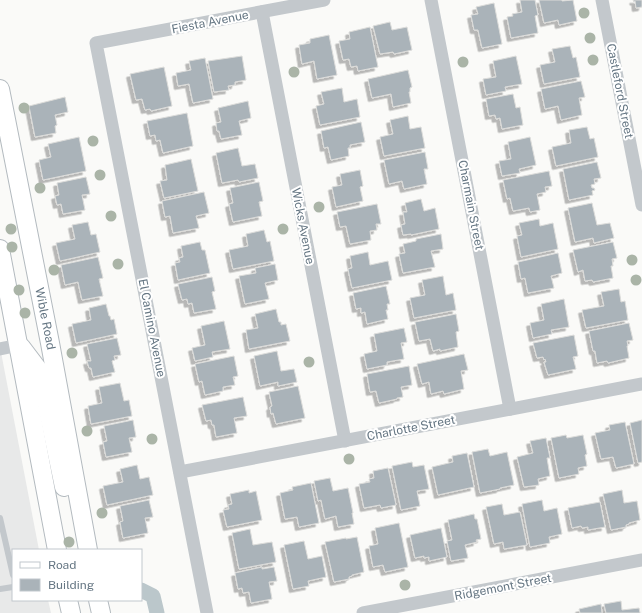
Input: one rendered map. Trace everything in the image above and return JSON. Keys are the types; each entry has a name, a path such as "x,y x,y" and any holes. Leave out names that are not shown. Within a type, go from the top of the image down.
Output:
{"street":[{"name":"Fiesta Avenue","path":"96,43 324,0"},
{"name":"Charmain Street","path":"431,0 510,409"},
{"name":"Castleford Street","path":"602,0 642,205"},
{"name":"Wicks Avenue","path":"262,12 345,441"},
{"name":"El Camino Avenue","path":"96,43 207,613"},
{"name":"Wible Road","path":"0,89 50,343 88,549"},
{"path":"0,249 57,549"},
{"path":"19,345 40,372 67,499 80,504"},
{"path":"0,349 19,345"},
{"name":"Charlotte Street","path":"180,472 642,384"},
{"name":"Ridgemont Street","path":"363,613 378,612 642,560"},
{"path":"68,601 71,613"},
{"path":"98,601 101,613"}],"lane":[{"path":"0,518 12,571"},
{"path":"0,589 12,587"}],"shaded area":[{"path":"0,347 39,549 12,549 12,601 48,601 51,613 0,613"}],"building":[{"path":"520,0 535,0 538,15 535,16 538,33 511,38 507,17 513,16 512,14 522,12"},
{"path":"539,0 573,0 577,21 559,25 558,20 544,23"},
{"path":"633,0 642,0 642,7 636,8 635,1 634,2"},
{"path":"494,3 502,44 482,48 478,30 474,30 471,15 478,14 476,7"},
{"path":"390,22 392,30 407,27 412,50 394,54 393,52 380,54 373,26"},
{"path":"370,27 378,67 358,71 357,66 351,67 349,59 343,60 339,41 350,39 349,32"},
{"path":"329,35 337,75 317,79 314,61 302,64 299,45 310,43 310,39"},
{"path":"570,46 573,58 576,57 580,77 544,84 540,65 555,62 552,49"},
{"path":"242,56 246,80 235,82 235,85 228,86 229,90 214,92 208,61"},
{"path":"516,56 522,84 505,87 506,91 486,95 483,79 496,77 493,61"},
{"path":"205,58 213,99 193,103 189,84 178,86 176,73 191,70 189,61"},
{"path":"164,67 172,106 151,111 150,109 145,110 142,99 136,100 130,74"},
{"path":"408,70 412,87 410,88 409,92 411,103 393,107 391,94 372,98 368,79"},
{"path":"581,81 585,97 579,98 582,115 561,120 558,106 545,109 541,89"},
{"path":"342,88 344,102 357,99 360,117 320,125 316,106 324,104 321,92"},
{"path":"513,94 516,108 520,107 523,125 502,129 500,118 496,119 495,115 489,116 486,99"},
{"path":"65,97 68,112 55,115 57,125 55,126 56,133 35,137 29,106"},
{"path":"248,101 251,118 239,121 242,135 221,139 219,131 217,131 216,123 221,122 218,108"},
{"path":"187,113 193,146 163,153 160,140 156,141 155,135 150,136 147,121"},
{"path":"408,116 410,129 421,127 425,148 384,156 380,137 393,134 390,120"},
{"path":"361,122 365,142 350,145 350,148 348,148 349,156 331,160 328,147 324,148 321,131"},
{"path":"587,127 590,139 594,138 598,157 556,166 552,147 571,143 569,130"},
{"path":"79,137 86,171 43,180 39,160 51,157 48,144"},
{"path":"530,137 536,165 519,169 520,173 502,176 499,161 511,159 508,142"},
{"path":"238,148 242,166 255,164 258,178 239,182 238,180 222,183 216,153"},
{"path":"425,152 428,169 424,169 427,184 404,189 402,181 389,184 384,160"},
{"path":"191,159 198,191 164,198 160,181 167,180 165,165"},
{"path":"597,162 601,178 594,179 595,184 591,185 595,190 592,191 593,195 569,200 563,169"},
{"path":"360,170 363,186 360,187 363,201 336,207 332,187 342,185 340,174"},
{"path":"549,171 552,186 545,187 546,192 537,194 540,210 530,212 529,208 513,211 510,198 507,199 503,180"},
{"path":"86,177 90,194 82,195 85,210 63,214 61,204 57,205 55,196 59,195 57,183"},
{"path":"259,182 263,201 259,202 262,216 233,222 229,204 233,203 230,188"},
{"path":"204,192 209,213 196,216 199,228 173,233 170,216 165,217 162,201"},
{"path":"421,199 424,211 435,208 439,229 411,235 403,235 401,225 405,224 403,212 407,212 405,203"},
{"path":"592,203 597,225 610,223 614,238 594,243 593,238 575,242 568,208"},
{"path":"377,204 381,224 376,224 377,230 370,231 371,240 350,244 346,226 340,227 337,212"},
{"path":"539,219 540,226 553,223 558,249 521,257 517,236 522,235 519,223"},
{"path":"88,222 91,235 96,234 100,252 60,261 56,243 75,239 72,225"},
{"path":"264,230 267,242 270,241 274,261 233,269 229,250 248,246 246,234"},
{"path":"441,234 443,249 431,251 435,267 403,273 399,254 405,253 403,244 416,241 416,239"},
{"path":"200,242 202,250 205,250 210,273 178,280 175,263 180,262 179,258 183,257 181,246"},
{"path":"613,242 617,258 612,259 613,266 611,266 613,278 593,282 592,280 585,281 583,270 578,272 573,250"},
{"path":"368,252 370,265 388,261 392,280 352,288 348,269 352,268 350,256"},
{"path":"558,253 562,273 551,276 554,288 528,293 525,278 521,279 518,262"},
{"path":"98,257 103,278 99,279 103,296 82,300 78,282 65,285 61,265"},
{"path":"275,264 278,280 265,283 269,299 245,304 239,276 256,273 255,268"},
{"path":"443,276 446,295 453,293 456,310 414,318 410,298 425,295 422,280"},
{"path":"212,277 215,291 212,292 216,309 194,313 192,303 188,304 187,299 182,300 178,284"},
{"path":"386,286 390,304 387,304 388,310 386,310 388,319 367,324 365,312 361,313 361,308 356,309 353,293"},
{"path":"619,289 621,302 625,301 628,320 586,328 582,310 604,306 601,292"},
{"path":"564,299 569,327 551,330 552,334 533,338 530,323 544,320 541,304"},
{"path":"106,304 111,320 114,319 117,334 76,343 72,324 91,320 89,308"},
{"path":"276,309 281,325 286,324 290,341 249,349 246,330 258,328 255,314"},
{"path":"456,314 459,331 456,332 458,347 433,351 430,339 419,341 415,322"},
{"path":"224,321 230,349 212,352 213,357 195,361 192,348 205,345 201,326"},
{"path":"629,323 633,340 627,341 629,358 608,363 607,361 597,363 589,331"},
{"path":"404,328 407,342 401,343 404,359 387,362 387,365 367,369 364,354 377,351 374,334"},
{"path":"574,335 578,356 573,357 576,369 548,375 544,362 546,362 545,359 544,360 543,357 537,358 533,343"},
{"path":"117,338 121,355 114,356 115,360 112,361 115,372 93,377 91,368 89,368 87,361 91,361 87,344"},
{"path":"277,351 281,371 294,369 297,382 278,386 278,382 260,386 254,356"},
{"path":"464,354 468,370 461,371 464,389 444,394 443,391 431,394 429,382 422,384 417,364"},
{"path":"234,356 238,376 233,377 235,385 223,387 223,391 205,395 202,381 199,382 195,364"},
{"path":"409,366 412,385 401,387 403,397 379,403 376,391 370,392 367,374"},
{"path":"120,383 124,401 129,400 132,416 91,424 88,406 102,403 99,387"},
{"path":"298,386 305,418 276,424 273,413 271,414 270,407 272,406 269,392"},
{"path":"243,397 247,416 234,418 237,433 216,437 214,425 212,425 211,420 206,421 202,405"},
{"path":"133,420 136,437 129,438 132,452 106,457 103,442 107,441 104,426"},
{"path":"642,420 642,462 638,463 630,423"},
{"path":"625,422 634,464 616,468 613,457 601,459 595,433 610,430 609,425"},
{"path":"566,435 567,438 583,435 587,454 585,455 587,466 578,468 579,474 559,478 551,438"},
{"path":"546,438 550,458 547,458 550,476 538,479 539,485 524,487 517,457 533,453 530,441"},
{"path":"488,449 490,456 507,452 514,485 480,493 472,452"},
{"path":"467,453 474,487 438,495 432,467 453,462 452,456"},
{"path":"412,462 413,467 424,465 429,489 417,491 420,506 401,510 392,466"},
{"path":"137,465 140,479 149,477 153,495 107,505 103,486 123,482 120,469"},
{"path":"388,468 396,505 381,508 380,505 364,508 359,484 370,482 369,479 374,478 373,471"},
{"path":"330,478 333,491 348,488 354,524 338,527 336,516 325,519 321,500 318,501 314,481"},
{"path":"311,483 319,523 299,527 297,517 285,519 280,493 293,490 292,487"},
{"path":"249,490 249,493 256,491 262,520 227,527 223,510 229,509 228,505 232,504 230,494"},
{"path":"622,490 624,503 637,501 640,520 629,523 626,527 611,530 603,494"},
{"path":"149,500 153,517 145,518 148,533 123,538 120,522 123,521 120,506"},
{"path":"542,500 544,511 557,508 562,534 549,537 550,543 530,547 522,504"},
{"path":"600,502 605,527 588,530 588,527 582,528 581,526 572,528 568,508"},
{"path":"502,504 504,515 520,512 527,545 504,549 503,542 494,544 486,507"},
{"path":"474,514 475,519 477,519 481,539 476,540 477,542 465,545 468,558 451,561 447,541 452,540 448,520"},
{"path":"399,523 408,567 385,572 383,565 373,567 369,546 378,544 375,528"},
{"path":"441,528 447,557 429,561 429,557 424,558 424,556 415,558 410,535"},
{"path":"250,529 253,545 272,542 276,562 239,569 232,533"},
{"path":"357,537 364,572 352,575 349,579 334,582 325,542"},
{"path":"304,541 308,559 322,556 326,577 308,581 309,586 293,589 284,545"},
{"path":"262,567 262,569 274,567 277,581 269,582 272,599 251,603 249,592 243,593 242,588 238,589 235,573"},
{"path":"621,601 622,610 639,608 640,613 606,613 604,604"},
{"path":"601,604 602,613 580,613 579,609"}],"waterway":[{"path":"142,590 153,596 157,613"}]}
